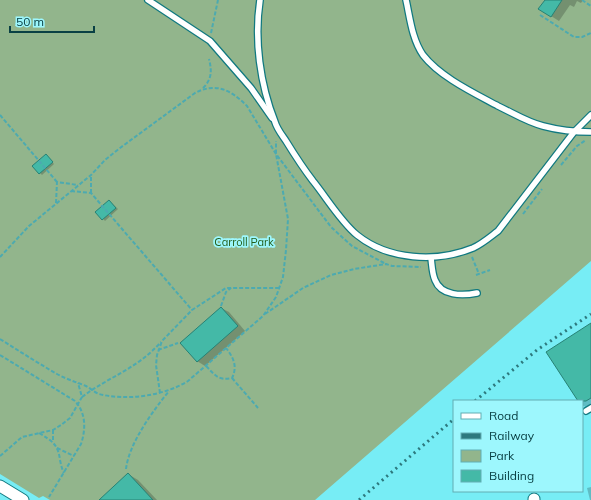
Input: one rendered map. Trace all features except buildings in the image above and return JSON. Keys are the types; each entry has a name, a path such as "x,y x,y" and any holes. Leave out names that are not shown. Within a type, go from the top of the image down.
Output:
{"street":[{"path":"0,486 23,500"}],"lane":[{"path":"148,0 210,41 251,88 301,164 340,215 357,234 370,243 389,252 407,256 431,258 456,253 484,242 498,231 574,132 591,115"},
{"path":"260,0 257,17 257,41 264,84 275,124"},
{"path":"406,0 412,30 417,44 423,55 443,73 461,85 517,116 543,126 574,132 591,132"},
{"path":"431,258 435,280 439,287 448,293 461,295 477,293"}],"path":[{"path":"211,33 218,0"},
{"path":"582,0 591,6"},
{"path":"540,15 574,36 582,37 591,33"},
{"path":"202,89 211,77 212,72 209,59"},
{"path":"0,257 29,226 91,175 105,160 202,89 225,89 241,100 247,106 276,154"},
{"path":"0,115 57,182 78,185"},
{"path":"263,316 276,297 283,277 287,245 288,219 276,154 275,124"},
{"path":"91,175 91,193 192,310"},
{"path":"56,203 57,182"},
{"path":"70,191 91,193"},
{"path":"472,257 478,274 490,270"},
{"path":"0,339 59,375 97,393 110,396 125,396 160,393 177,388 188,381 263,316 303,288 331,275 354,269 386,264 392,266 421,267"},
{"path":"221,306 226,292 233,288"},
{"path":"82,397 139,363 152,352 192,310 222,289 279,288"},
{"path":"160,393 156,355 162,341"},
{"path":"152,352 178,343"},
{"path":"226,348 235,364 232,378"},
{"path":"0,355 75,401 81,407 84,435 81,444 49,497"},
{"path":"206,366 220,378 232,378"},
{"path":"232,378 258,408"},
{"path":"0,456 22,437 52,430 70,418 79,405 82,397 78,383"},
{"path":"126,469 127,461 132,448 145,424 170,390"},
{"path":"52,430 53,442 57,448 64,473"},
{"path":"38,433 53,442"},
{"path":"57,448 74,456"}],"green space":[{"name":"Carroll Park","path":"0,0 591,0 591,261 315,500 50,500 43,496 39,498 0,474"}],"railway":[{"path":"476,400 537,350 591,314"},
{"path":"359,500 453,420"}]}
